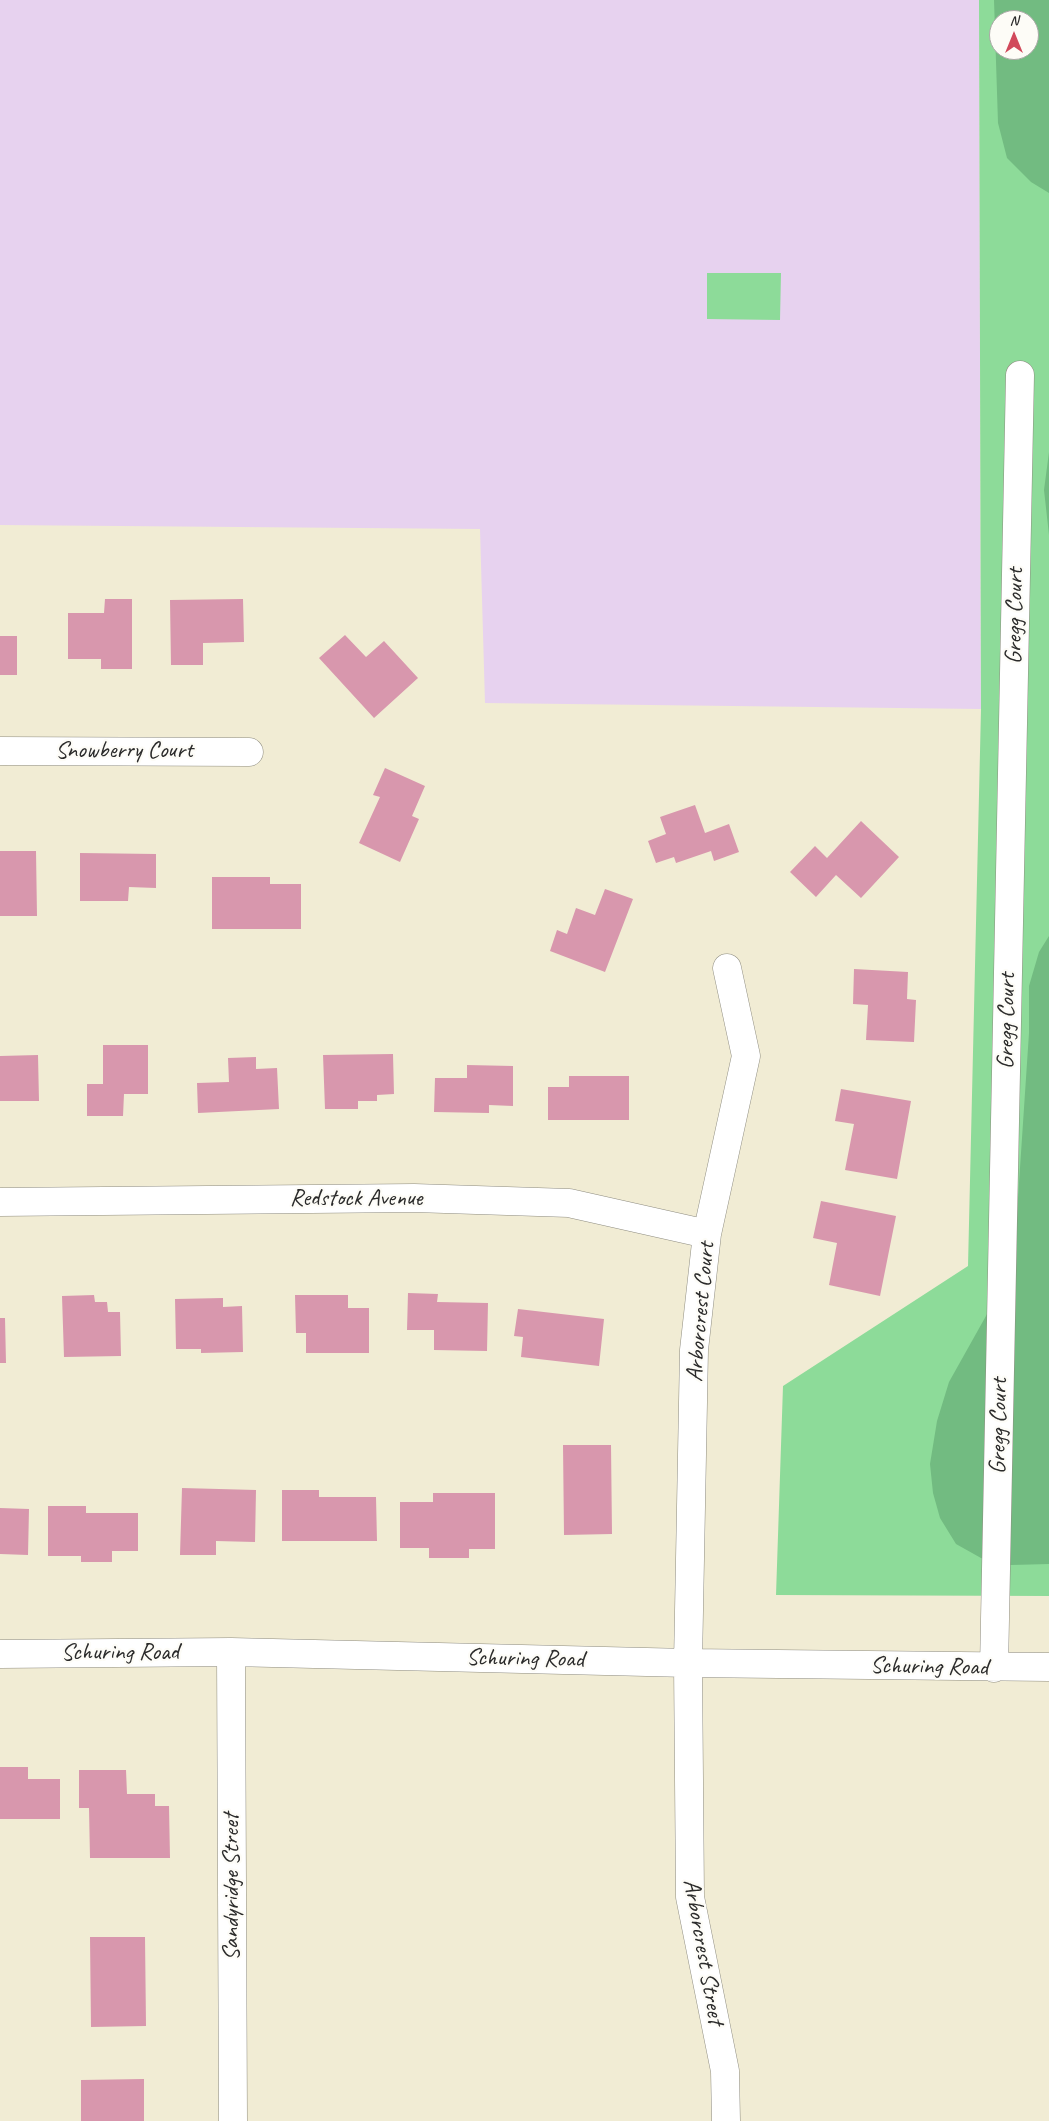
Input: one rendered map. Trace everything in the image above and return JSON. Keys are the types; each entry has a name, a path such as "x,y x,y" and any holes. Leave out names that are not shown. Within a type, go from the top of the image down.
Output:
{"street":[{"name":"Gregg Court","path":"994,1668 1020,375"},
{"name":"Snowberry Court","path":"0,751 249,752"},
{"name":"Arborcrest Court","path":"688,1662 694,1350 708,1234 746,1056 727,968"},
{"name":"Redstock Avenue","path":"0,1202 414,1198 569,1203 708,1234"},
{"name":"Schuring Road","path":"0,1654 230,1652 1049,1668"},
{"name":"Sandyridge Street","path":"230,1652 233,2121"},
{"name":"Arborcrest Street","path":"688,1662 690,1898 725,2071 726,2121"}],"shaded area":[{"path":"0,0 979,0 981,709 485,703 480,529 0,525"}],"green space":[{"path":"979,0 1049,0 1049,1596 776,1595 783,1386 968,1266 981,709"},
{"path":"994,0 1049,0 1049,193 1031,182 1007,158 998,123 996,60 1039,60 1039,10 994,10"},
{"path":"707,273 781,273 780,320 707,319"},
{"path":"1049,452 1049,535 1044,490"},
{"path":"1049,936 1049,1564 1011,1565 981,1558 956,1544 940,1518 933,1493 930,1464 937,1421 949,1382 991,1307 1015,1243 1029,1033 1029,986 1039,952"}],"building":[{"path":"105,599 132,599 132,669 101,669 101,659 68,659 68,613 104,613"},
{"path":"243,599 244,642 203,643 203,665 171,665 170,600"},
{"path":"345,635 366,657 384,641 418,678 374,718 319,658"},
{"path":"0,636 17,636 17,675 0,675"},
{"path":"385,768 425,786 412,816 419,819 400,862 359,843 380,797 373,795"},
{"path":"695,805 705,833 729,824 739,852 714,861 711,851 676,863 674,857 656,863 648,841 666,834 660,817"},
{"path":"861,821 899,857 861,898 836,875 816,897 790,872 815,846 827,858"},
{"path":"0,851 36,851 37,916 0,916"},
{"path":"80,853 156,854 156,888 129,887 128,901 80,901"},
{"path":"212,877 270,877 270,884 301,884 301,929 212,929"},
{"path":"605,889 633,899 605,972 550,951 557,930 567,934 576,908 595,915"},
{"path":"854,969 908,972 907,999 916,1000 914,1042 866,1040 868,1005 853,1004"},
{"path":"103,1045 148,1045 148,1094 124,1094 123,1116 87,1116 87,1084 103,1084"},
{"path":"393,1054 394,1094 377,1095 377,1101 358,1101 358,1109 325,1109 323,1055"},
{"path":"38,1055 39,1101 0,1101 0,1056"},
{"path":"256,1057 256,1069 277,1068 279,1109 198,1113 197,1083 229,1082 228,1058"},
{"path":"467,1065 513,1066 513,1106 489,1105 489,1113 434,1112 435,1078 467,1078"},
{"path":"569,1076 629,1076 629,1120 548,1120 548,1087 569,1087"},
{"path":"841,1089 911,1101 897,1179 845,1170 854,1124 835,1121"},
{"path":"821,1201 896,1216 880,1296 829,1285 837,1243 813,1238"},
{"path":"408,1293 438,1294 437,1302 488,1303 487,1351 434,1350 434,1330 407,1330"},
{"path":"94,1295 95,1302 107,1302 108,1312 120,1312 121,1356 64,1357 62,1296"},
{"path":"295,1295 348,1295 348,1308 369,1308 369,1353 306,1353 306,1333 296,1333"},
{"path":"223,1298 223,1307 242,1306 243,1352 201,1353 201,1349 176,1349 175,1299"},
{"path":"518,1309 604,1319 599,1366 521,1357 523,1337 514,1336"},
{"path":"0,1318 5,1318 6,1363 0,1363"},
{"path":"563,1445 611,1445 612,1534 564,1535"},
{"path":"182,1488 256,1490 255,1542 216,1541 216,1555 180,1555"},
{"path":"282,1490 319,1490 319,1497 376,1497 377,1541 282,1541"},
{"path":"433,1493 495,1493 495,1549 469,1549 469,1558 429,1558 429,1548 400,1548 400,1502 433,1502"},
{"path":"48,1506 86,1506 86,1513 138,1513 138,1551 112,1551 112,1562 81,1562 81,1556 48,1556"},
{"path":"0,1508 29,1509 28,1555 0,1554"},
{"path":"0,1767 28,1767 28,1779 60,1779 60,1819 0,1819"},
{"path":"79,1770 126,1770 127,1794 155,1794 155,1806 169,1806 170,1858 90,1858 89,1808 79,1808"},
{"path":"90,1937 145,1937 146,2026 91,2027"},
{"path":"144,2079 144,2121 81,2121 81,2080"}]}
